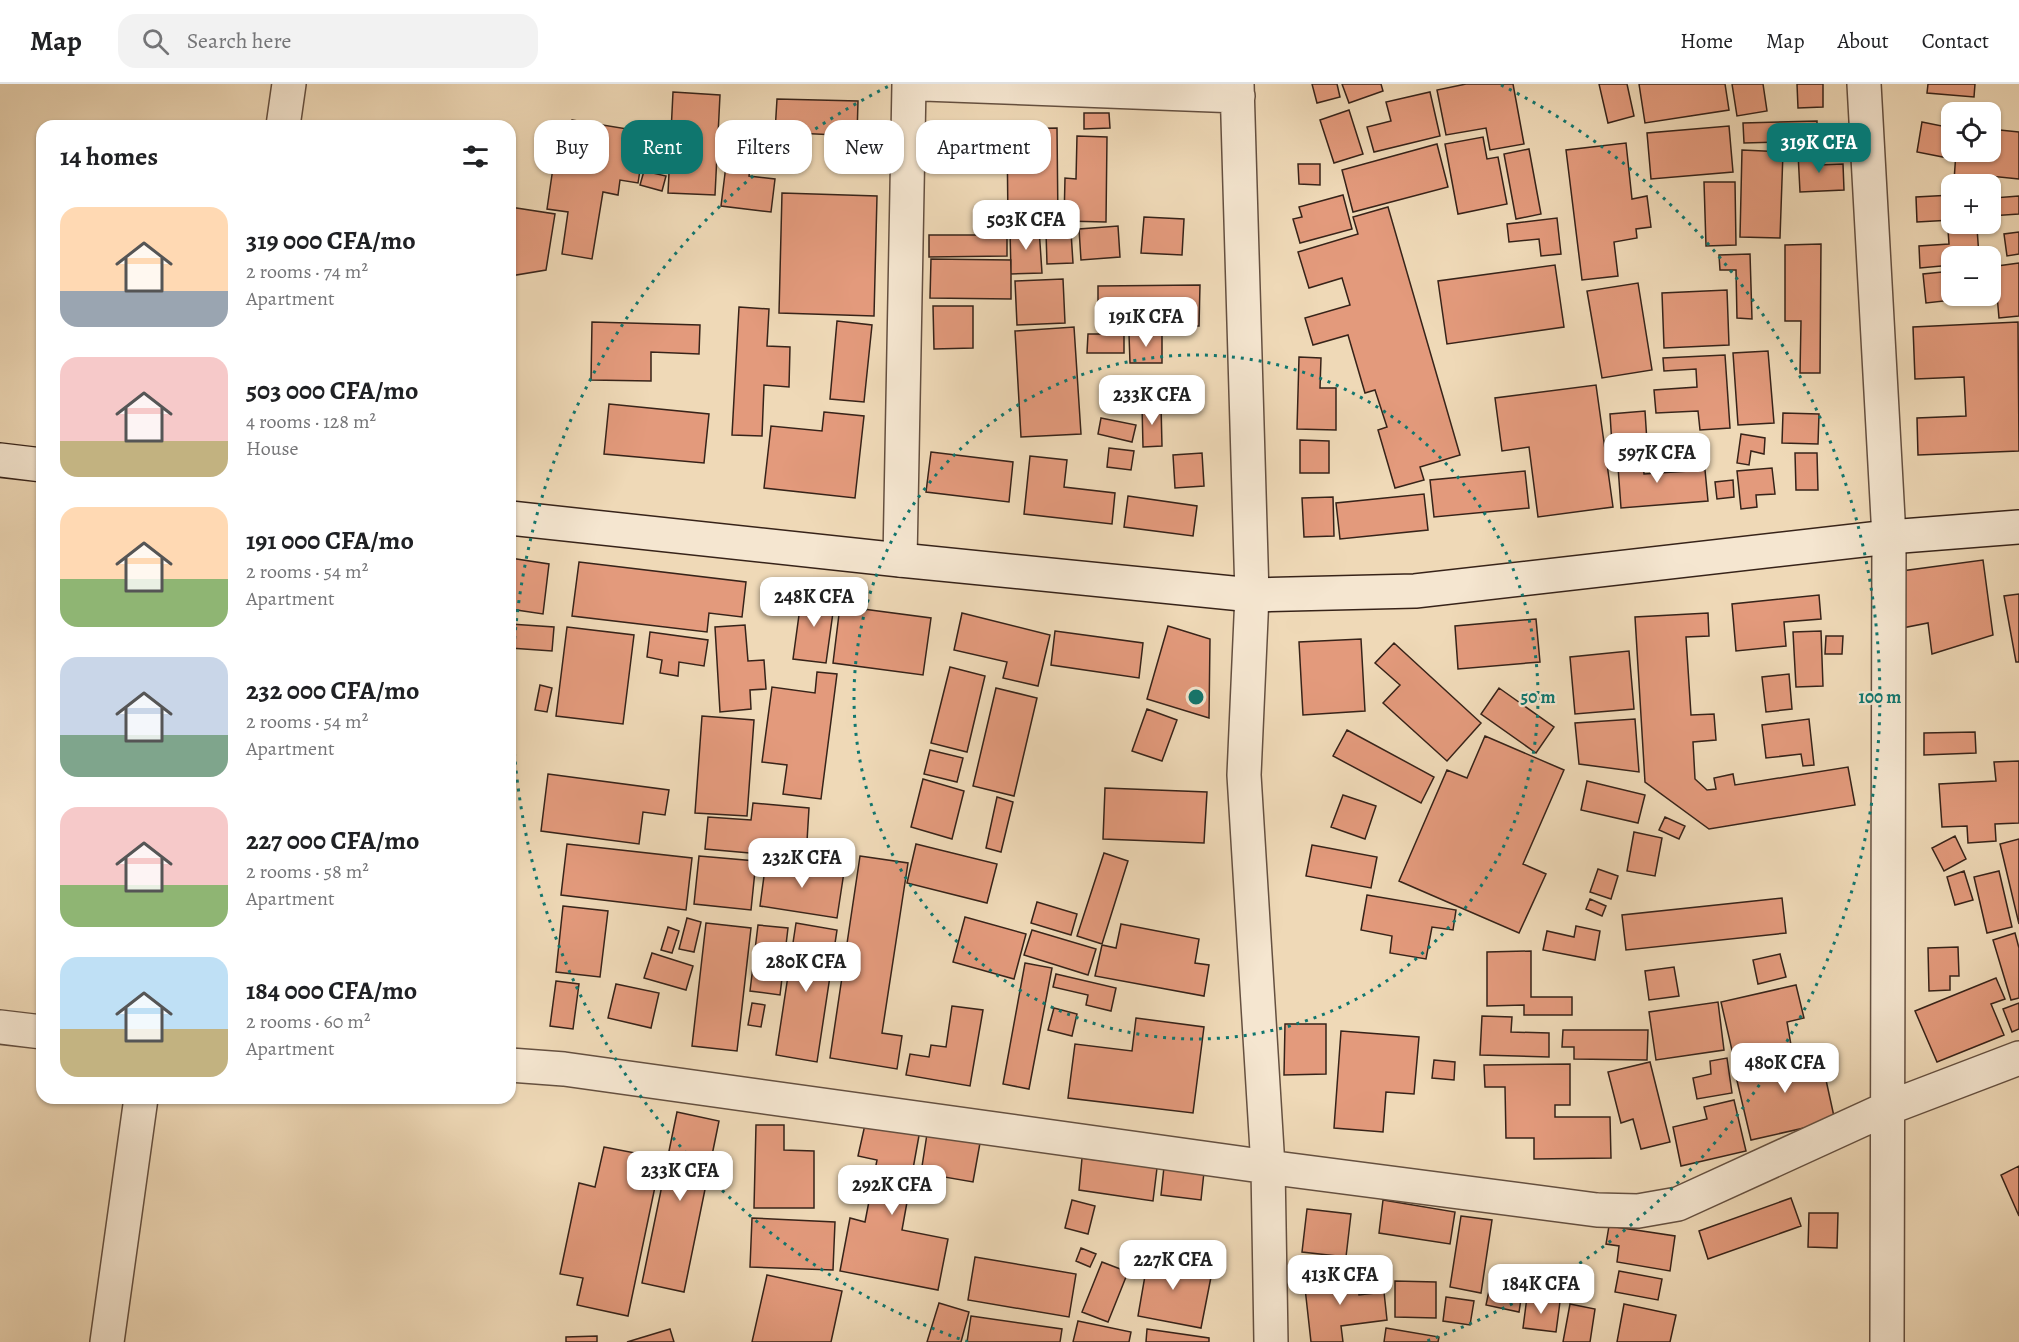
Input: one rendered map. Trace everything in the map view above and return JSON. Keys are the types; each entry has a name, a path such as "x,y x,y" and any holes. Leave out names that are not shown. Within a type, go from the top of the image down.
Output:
{"street":[{"path":"284,120 289,84"},
{"path":"900,560 909,84"},
{"path":"924,84 1238,90 1252,595 1244,775 1268,1167 1271,1342"},
{"path":"1864,84 1889,537 1887,1342"},
{"path":"0,460 36,464"},
{"path":"516,519 1252,595 1415,591 1889,537 2019,527"},
{"path":"0,1027 36,1031"},
{"path":"516,1065 564,1069 1268,1167 1597,1210 1638,1211 1678,1204 1888,1108 2019,1058"},
{"path":"107,1342 140,1104"}],"building":[{"path":"1312,84 1337,84 1340,97 1317,103"},
{"path":"1342,84 1381,84 1383,91 1349,103"},
{"path":"1466,84 1513,84 1524,144 1490,150 1486,128 1446,135 1437,90"},
{"path":"1599,84 1627,84 1634,116 1608,123"},
{"path":"1639,84 1725,84 1729,110 1645,123"},
{"path":"1732,84 1763,84 1767,111 1737,116"},
{"path":"1797,84 1823,84 1823,107 1798,108"},
{"path":"1928,84 1975,84 1974,97 1927,93"},
{"path":"673,92 720,95 719,120 715,120 715,195 668,193 669,174 703,174 703,120 672,120"},
{"path":"1430,92 1440,136 1374,152 1367,127 1391,121 1386,102"},
{"path":"777,99 858,101 857,120 824,120 824,134 812,134 812,120 776,120"},
{"path":"1349,110 1363,154 1334,163 1320,120"},
{"path":"1084,113 1109,113 1110,128 1084,129"},
{"path":"1817,121 1817,141 1744,143 1743,123"},
{"path":"1922,122 1941,126 1941,157 1917,152"},
{"path":"609,126 621,128 621,174 639,174 638,183 620,180 618,195 603,192 592,259 562,254 568,212 547,209 552,174 609,174"},
{"path":"1729,126 1733,172 1651,179 1647,133"},
{"path":"1051,128 1057,128 1058,224 1008,224 1007,174 1051,174"},
{"path":"2001,130 2019,132 2019,179 2001,177 2001,174 1954,174 1955,162 2001,162"},
{"path":"1077,136 1107,137 1106,222 1064,221 1065,178 1076,179"},
{"path":"1483,137 1487,159 1498,157 1507,204 1458,214 1445,144"},
{"path":"1626,143 1632,199 1647,196 1651,227 1636,229 1637,238 1614,242 1618,276 1582,280 1566,150"},
{"path":"1437,144 1448,187 1353,212 1342,170"},
{"path":"1529,149 1541,214 1516,219 1504,154"},
{"path":"1742,150 1783,152 1780,238 1740,237"},
{"path":"1818,152 1819,165 1843,164 1844,190 1800,192 1798,153"},
{"path":"1298,164 1320,164 1320,185 1299,184"},
{"path":"643,174 666,176 662,191 640,185"},
{"path":"725,174 749,174 749,176 775,179 771,212 721,206"},
{"path":"1704,182 1735,182 1736,245 1706,246"},
{"path":"782,193 877,196 874,316 779,313"},
{"path":"1343,195 1352,229 1300,243 1293,219 1302,217 1299,207"},
{"path":"1941,196 1941,221 1917,222 1916,197"},
{"path":"2019,196 2019,214 2001,215 2001,197"},
{"path":"1388,207 1460,455 1420,467 1424,480 1395,488 1378,430 1387,427 1375,390 1365,393 1348,335 1313,345 1305,318 1350,305 1342,278 1309,288 1298,252 1358,234 1353,217"},
{"path":"516,208 555,214 546,270 516,275"},
{"path":"1144,217 1184,219 1182,255 1141,253"},
{"path":"1557,218 1561,254 1541,256 1539,239 1509,242 1507,224"},
{"path":"1118,226 1120,257 1081,260 1079,229"},
{"path":"1039,228 1042,273 1011,274 1010,229"},
{"path":"1046,232 1071,232 1073,263 1047,264"},
{"path":"2019,232 2019,254 2007,256 2004,234"},
{"path":"1948,234 1977,234 1978,246 1941,246 1941,266 1920,268 1919,246 1949,244"},
{"path":"929,235 1007,235 1007,256 929,257"},
{"path":"1821,244 1820,373 1800,373 1801,321 1785,321 1785,245"},
{"path":"1750,254 1752,319 1737,318 1736,270 1720,270 1719,255"},
{"path":"931,259 1011,260 1011,299 930,298"},
{"path":"2019,263 2019,316 1999,318 2001,265"},
{"path":"1555,265 1564,327 1447,344 1438,281"},
{"path":"1941,272 1941,301 1926,303 1923,274"},
{"path":"1063,279 1065,323 1017,325 1015,281"},
{"path":"1638,283 1652,370 1602,378 1587,291"},
{"path":"1200,285 1199,326 1098,326 1098,286"},
{"path":"1727,290 1729,345 1664,348 1662,293"},
{"path":"933,306 973,306 973,348 934,349"},
{"path":"739,307 769,309 767,346 790,347 789,387 764,385 762,436 732,435"},
{"path":"837,321 872,325 864,402 830,399"},
{"path":"592,322 700,325 699,354 651,352 651,381 591,380"},
{"path":"2018,322 2019,451 1918,455 1917,418 1966,416 1964,377 1915,379 1913,327"},
{"path":"1074,327 1081,434 1021,437 1015,331"},
{"path":"1088,334 1124,334 1124,353 1087,353"},
{"path":"1129,334 1162,334 1162,363 1130,363"},
{"path":"1768,351 1774,423 1738,425 1733,353"},
{"path":"1725,355 1730,428 1700,430 1698,411 1656,413 1654,390 1697,387 1696,369 1664,371 1663,358"},
{"path":"1299,357 1321,358 1320,388 1336,388 1336,430 1297,429"},
{"path":"1596,385 1613,507 1538,517 1529,447 1502,451 1495,398"},
{"path":"609,404 709,414 704,463 604,454"},
{"path":"1142,404 1161,405 1162,446 1143,447"},
{"path":"1645,411 1647,442 1612,445 1610,414"},
{"path":"824,412 864,416 855,498 764,488 771,426 822,431"},
{"path":"1783,413 1819,414 1818,444 1782,443"},
{"path":"1101,418 1136,425 1132,442 1098,434"},
{"path":"1741,434 1765,438 1764,454 1751,451 1749,465 1737,463"},
{"path":"1300,440 1329,441 1329,473 1300,473"},
{"path":"1109,448 1134,451 1131,470 1107,467"},
{"path":"931,452 1013,462 1009,502 926,492"},
{"path":"1642,452 1644,474 1705,470 1708,501 1621,508 1617,453"},
{"path":"1202,453 1204,486 1175,488 1173,455"},
{"path":"1795,453 1817,453 1818,490 1796,490"},
{"path":"1030,456 1067,460 1064,487 1115,493 1112,524 1024,514"},
{"path":"1772,468 1775,494 1756,495 1757,507 1741,509 1737,471"},
{"path":"1525,471 1529,508 1434,517 1430,480"},
{"path":"1733,480 1734,497 1717,499 1715,482"},
{"path":"1424,494 1428,530 1340,539 1336,503"},
{"path":"1128,496 1197,506 1193,536 1124,527"},
{"path":"1333,497 1334,536 1304,537 1302,498"},
{"path":"516,559 549,564 543,614 516,610"},
{"path":"1983,560 1993,635 1932,654 1928,623 1897,629 1894,572"},
{"path":"579,562 746,582 742,617 709,613 707,632 572,616"},
{"path":"802,593 835,598 826,663 793,659"},
{"path":"2019,594 2019,662 2016,662 2004,596"},
{"path":"1819,595 1821,619 1784,622 1786,646 1736,651 1732,604"},
{"path":"840,606 931,618 923,675 833,663"},
{"path":"962,613 1050,635 1038,686 1003,678 1007,662 954,650"},
{"path":"1708,613 1709,636 1686,637 1691,715 1714,714 1716,740 1693,742 1695,779 1707,790 1716,789 1714,778 1733,774 1735,785 1848,767 1855,805 1709,829 1645,782 1635,617"},
{"path":"1536,619 1540,662 1458,669 1455,626"},
{"path":"516,624 554,627 552,651 516,648"},
{"path":"745,625 748,661 764,660 766,689 750,690 751,709 720,712 715,627"},
{"path":"1168,626 1210,639 1209,718 1147,699"},
{"path":"567,627 634,635 623,724 556,716"},
{"path":"1055,631 1143,643 1139,678 1051,665"},
{"path":"1821,631 1823,686 1796,687 1793,632"},
{"path":"650,632 708,640 704,666 679,662 678,676 660,673 662,660 647,657"},
{"path":"1826,636 1843,636 1842,654 1825,654"},
{"path":"1361,639 1365,711 1303,715 1299,642"},
{"path":"1394,643 1481,723 1447,761 1383,703 1400,685 1375,663"},
{"path":"1629,651 1634,709 1575,714 1570,657"},
{"path":"950,667 985,676 967,752 931,743"},
{"path":"817,672 837,674 821,799 783,794 787,765 762,762 772,687 815,693"},
{"path":"1789,674 1792,709 1766,712 1762,677"},
{"path":"540,685 552,688 547,712 535,710"},
{"path":"996,688 1037,698 1014,796 973,786"},
{"path":"1499,688 1554,727 1536,753 1481,714"},
{"path":"1147,709 1177,720 1162,761 1132,751"},
{"path":"702,716 754,720 747,816 695,813"},
{"path":"1635,719 1639,772 1579,764 1575,723"},
{"path":"1809,719 1814,765 1803,766 1801,754 1766,758 1762,725"},
{"path":"1347,730 1434,777 1421,803 1333,756"},
{"path":"1975,732 1976,753 1924,755 1924,733"},
{"path":"1485,736 1564,770 1523,864 1546,874 1519,933 1399,881 1447,770 1467,778"},
{"path":"930,750 963,758 957,782 924,774"},
{"path":"2019,761 2019,823 1995,824 1996,841 1968,843 1967,826 1942,827 1939,784 1996,781 1994,762"},
{"path":"548,774 669,790 665,815 643,812 639,844 541,831"},
{"path":"923,779 964,791 952,839 911,827"},
{"path":"1587,781 1645,795 1638,823 1581,810"},
{"path":"1105,788 1207,792 1204,843 1103,839"},
{"path":"1343,795 1376,806 1365,839 1331,827"},
{"path":"997,797 1013,802 1001,852 986,848"},
{"path":"753,803 809,808 806,858 705,849 708,817 751,820"},
{"path":"1665,817 1685,826 1679,839 1659,830"},
{"path":"1634,832 1662,838 1655,876 1627,871"},
{"path":"1955,836 1966,859 1944,871 1932,848"},
{"path":"2019,839 2019,924 2000,844"},
{"path":"567,844 692,858 686,910 561,895"},
{"path":"916,844 997,864 987,903 907,883"},
{"path":"1312,845 1377,857 1371,888 1306,876"},
{"path":"1104,853 1128,861 1102,944 1077,936"},
{"path":"699,856 756,861 751,910 694,904"},
{"path":"860,856 908,863 882,1033 902,1036 897,1069 830,1058"},
{"path":"766,861 844,872 837,918 760,906"},
{"path":"1598,869 1618,876 1611,899 1590,892"},
{"path":"1964,871 1973,900 1955,905 1947,877"},
{"path":"1999,871 2012,927 1987,933 1974,877"},
{"path":"1367,895 1456,910 1453,930 1432,927 1426,959 1390,953 1392,936 1361,930"},
{"path":"1782,898 1786,933 1626,950 1622,915"},
{"path":"1590,899 1606,906 1602,916 1586,909"},
{"path":"1037,902 1077,914 1071,935 1031,923"},
{"path":"563,906 608,911 600,977 556,972"},
{"path":"965,917 1026,934 1014,979 953,962"},
{"path":"687,918 701,922 694,952 679,949"},
{"path":"706,923 751,928 737,1051 692,1046"},
{"path":"796,923 837,930 817,1062 776,1055"},
{"path":"1121,924 1199,939 1195,963 1209,965 1204,996 1095,976 1102,945 1116,948"},
{"path":"758,925 788,928 780,995 750,991"},
{"path":"1576,926 1600,931 1595,960 1543,950 1547,931 1574,937"},
{"path":"668,927 679,931 672,953 661,950"},
{"path":"1032,930 1096,949 1088,975 1024,955"},
{"path":"2015,933 2019,948 2019,998 2011,1000 1993,940"},
{"path":"1958,947 1959,976 1950,976 1950,990 1929,991 1928,948"},
{"path":"1531,951 1531,997 1572,997 1572,1015 1524,1015 1524,1005 1487,1006 1487,952"},
{"path":"652,953 693,966 686,990 644,978"},
{"path":"1780,954 1786,977 1758,984 1753,960"},
{"path":"1025,963 1052,968 1029,1089 1003,1084"},
{"path":"1674,967 1679,996 1649,1000 1645,971"},
{"path":"1056,974 1116,988 1111,1011 1086,1005 1088,995 1053,987"},
{"path":"1996,978 2005,999 1991,1004 2004,1035 1937,1062 1915,1011"},
{"path":"556,981 579,984 573,1029 550,1026"},
{"path":"616,984 659,993 651,1028 608,1018"},
{"path":"1796,985 1804,1018 1787,1022 1791,1045 1734,1059 1721,1002"},
{"path":"1718,1002 1724,1050 1656,1060 1649,1012"},
{"path":"752,1003 765,1005 761,1027 748,1025"},
{"path":"2019,1003 2019,1029 2012,1032 2003,1009"},
{"path":"952,1006 983,1010 970,1086 906,1075 910,1054 929,1057 931,1045 946,1047"},
{"path":"1054,1008 1077,1014 1072,1036 1048,1030"},
{"path":"1482,1016 1512,1017 1511,1032 1549,1033 1549,1057 1480,1055"},
{"path":"1136,1018 1204,1027 1193,1113 1068,1098 1075,1044 1132,1051"},
{"path":"1285,1024 1326,1024 1326,1074 1284,1075"},
{"path":"1563,1030 1648,1030 1647,1060 1574,1059 1574,1047 1562,1047"},
{"path":"1341,1031 1419,1037 1414,1094 1386,1092 1383,1132 1334,1128"},
{"path":"1819,1048 1835,1121 1751,1140 1734,1068"},
{"path":"1727,1058 1732,1093 1697,1099 1693,1078 1711,1074 1710,1061"},
{"path":"1434,1060 1455,1062 1454,1080 1432,1078"},
{"path":"1650,1062 1670,1142 1641,1149 1633,1119 1621,1123 1608,1072"},
{"path":"1570,1064 1570,1105 1555,1105 1555,1117 1610,1117 1611,1158 1534,1159 1534,1138 1506,1138 1505,1087 1485,1087 1484,1065"},
{"path":"1734,1100 1746,1151 1681,1166 1673,1127 1707,1119 1704,1107"},
{"path":"677,1112 719,1121 684,1292 642,1283"},
{"path":"866,1120 920,1130 902,1230 948,1239 938,1290 840,1271 850,1218 865,1222 877,1160 858,1156"},
{"path":"756,1125 784,1125 784,1150 814,1151 814,1208 754,1208"},
{"path":"927,1134 980,1143 973,1182 921,1173"},
{"path":"604,1147 661,1158 628,1316 577,1305 583,1278 560,1274 579,1183 595,1187"},
{"path":"1082,1158 1157,1168 1153,1201 1079,1190"},
{"path":"2019,1166 2019,1216 2001,1175"},
{"path":"1164,1167 1204,1172 1201,1200 1161,1195"},
{"path":"1791,1198 1801,1226 1708,1259 1699,1231"},
{"path":"1072,1200 1095,1206 1088,1234 1065,1228"},
{"path":"1383,1200 1455,1212 1450,1244 1379,1233"},
{"path":"1307,1209 1351,1214 1346,1257 1302,1252"},
{"path":"1809,1213 1838,1213 1837,1248 1808,1247"},
{"path":"1461,1216 1492,1220 1481,1293 1450,1287"},
{"path":"752,1218 835,1222 833,1270 750,1267"},
{"path":"1609,1226 1675,1236 1670,1271 1617,1262 1619,1246 1606,1244"},
{"path":"1150,1247 1179,1253 1176,1271 1211,1277 1201,1328 1138,1316"},
{"path":"1081,1248 1096,1254 1090,1267 1076,1261"},
{"path":"975,1257 1076,1274 1069,1317 968,1300"},
{"path":"1102,1262 1128,1272 1108,1322 1082,1312"},
{"path":"1619,1271 1662,1279 1658,1300 1615,1292"},
{"path":"1356,1272 1359,1295 1384,1292 1387,1320 1341,1326 1343,1342 1311,1342 1304,1279"},
{"path":"767,1275 842,1291 831,1342 752,1342"},
{"path":"1395,1281 1436,1282 1436,1318 1395,1317"},
{"path":"1490,1286 1522,1293 1519,1312 1486,1305"},
{"path":"1446,1297 1474,1301 1470,1325 1443,1321"},
{"path":"1527,1297 1560,1302 1556,1332 1523,1328"},
{"path":"939,1303 969,1312 961,1342 927,1342"},
{"path":"1570,1304 1595,1309 1590,1342 1563,1342"},
{"path":"1624,1304 1676,1315 1670,1342 1617,1342"},
{"path":"971,1316 1062,1329 1060,1342 967,1342"},
{"path":"1078,1321 1131,1332 1129,1342 1073,1342"},
{"path":"1386,1328 1439,1337 1438,1342 1384,1342"},
{"path":"670,1329 674,1342 627,1342"},
{"path":"1147,1329 1209,1338 1209,1342 1146,1342"},
{"path":"597,1336 597,1342 566,1342 566,1337"}]}
